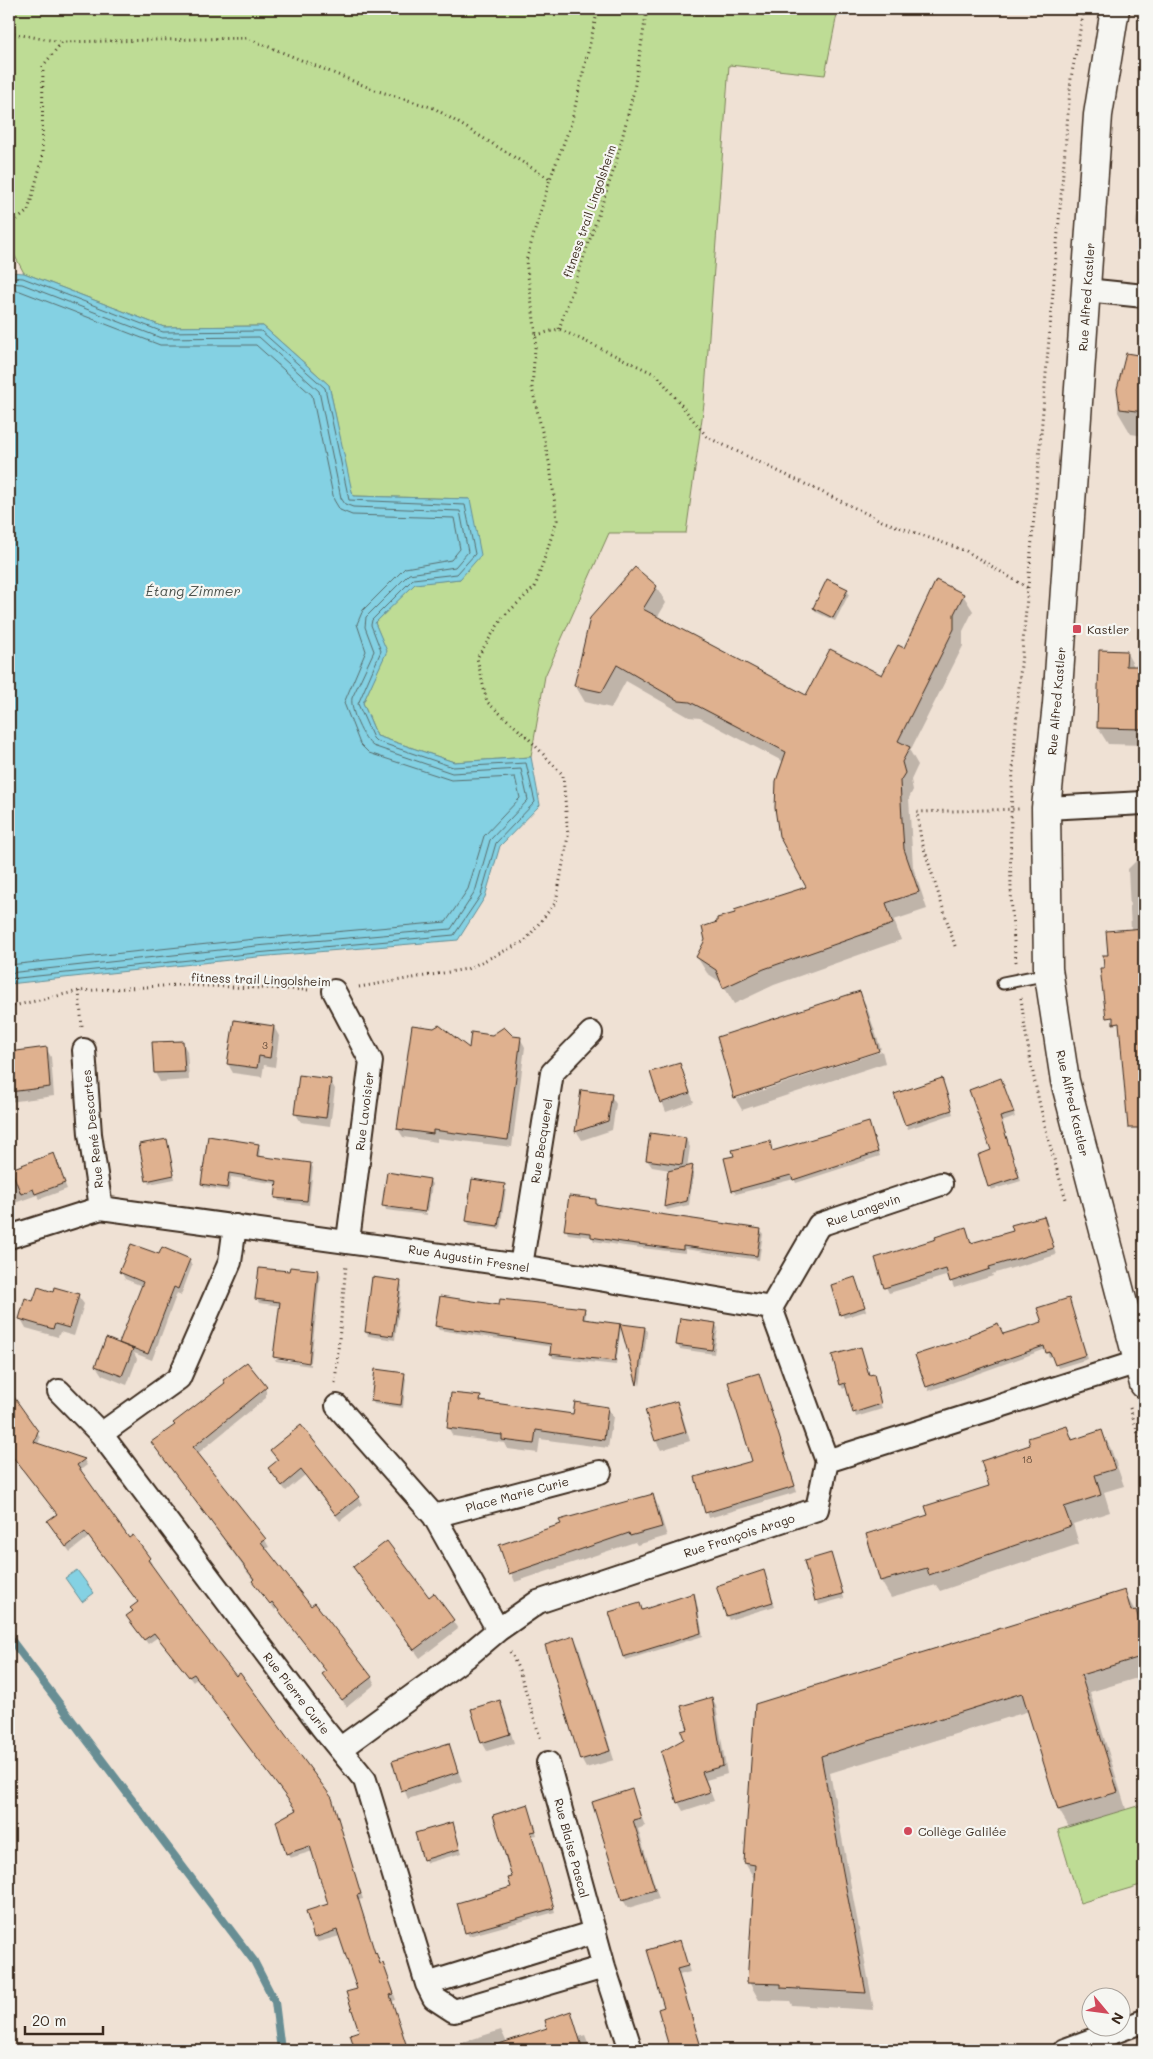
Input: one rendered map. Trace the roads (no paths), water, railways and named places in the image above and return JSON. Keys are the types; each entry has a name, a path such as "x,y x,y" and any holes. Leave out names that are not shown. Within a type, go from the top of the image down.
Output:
{"street":[{"name":"Rue Alfred Kastler","path":"1115,9 1098,115 1057,704 1046,808 1048,974 1065,1081 1142,1369"},
{"path":"1086,290 1144,296"},
{"path":"1046,808 1144,803"},
{"name":"Rue Lavoisier","path":"334,991 370,1061 348,1240"},
{"name":"Rue Becquerel","path":"521,1266 552,1073 591,1032"},
{"name":"Rue René Descartes","path":"84,1050 90,1134 101,1208"},
{"name":"Rue Langevin","path":"771,1308 819,1225 941,1184"},
{"name":"Rue Augustin Fresnel","path":"9,1237 101,1208 348,1240 521,1266 771,1308"},
{"path":"101,1434 179,1378 230,1262 235,1226"},
{"path":"771,1308 827,1461 1142,1369"},
{"name":"Rue Pierre Curie","path":"59,1390 101,1434 365,1780 427,1984 434,1998 454,2011 604,1967"},
{"path":"337,1406 434,1516 498,1630"},
{"name":"Rue François Arago","path":"341,1748 538,1602 817,1510 827,1461"},
{"name":"Place Marie Curie","path":"434,1516 600,1472"},
{"name":"Rue Blaise Pascal","path":"548,1763 595,1932"},
{"path":"427,1984 595,1932 604,1967 631,2050"},
{"path":"1065,2050 1144,2021"}],"lane":[{"path":"1003,984 1048,974"}],"water":[{"name":"Étang Zimmer","path":"9,272 24,273 164,327 263,326 329,385 353,496 470,499 481,555 460,579 415,584 375,623 387,651 363,703 377,736 454,762 531,757 540,805 500,846 485,897 458,940 257,957 9,984"},
{"path":"77,1570 94,1593 82,1602 65,1578"}],"waterway":[{"path":"9,1637 254,1961 275,2002 281,2050"}],"place":[{"name":"Kastler","path":"1077,629"},
{"name":"Collège Galilée","path":"908,1831"}]}
